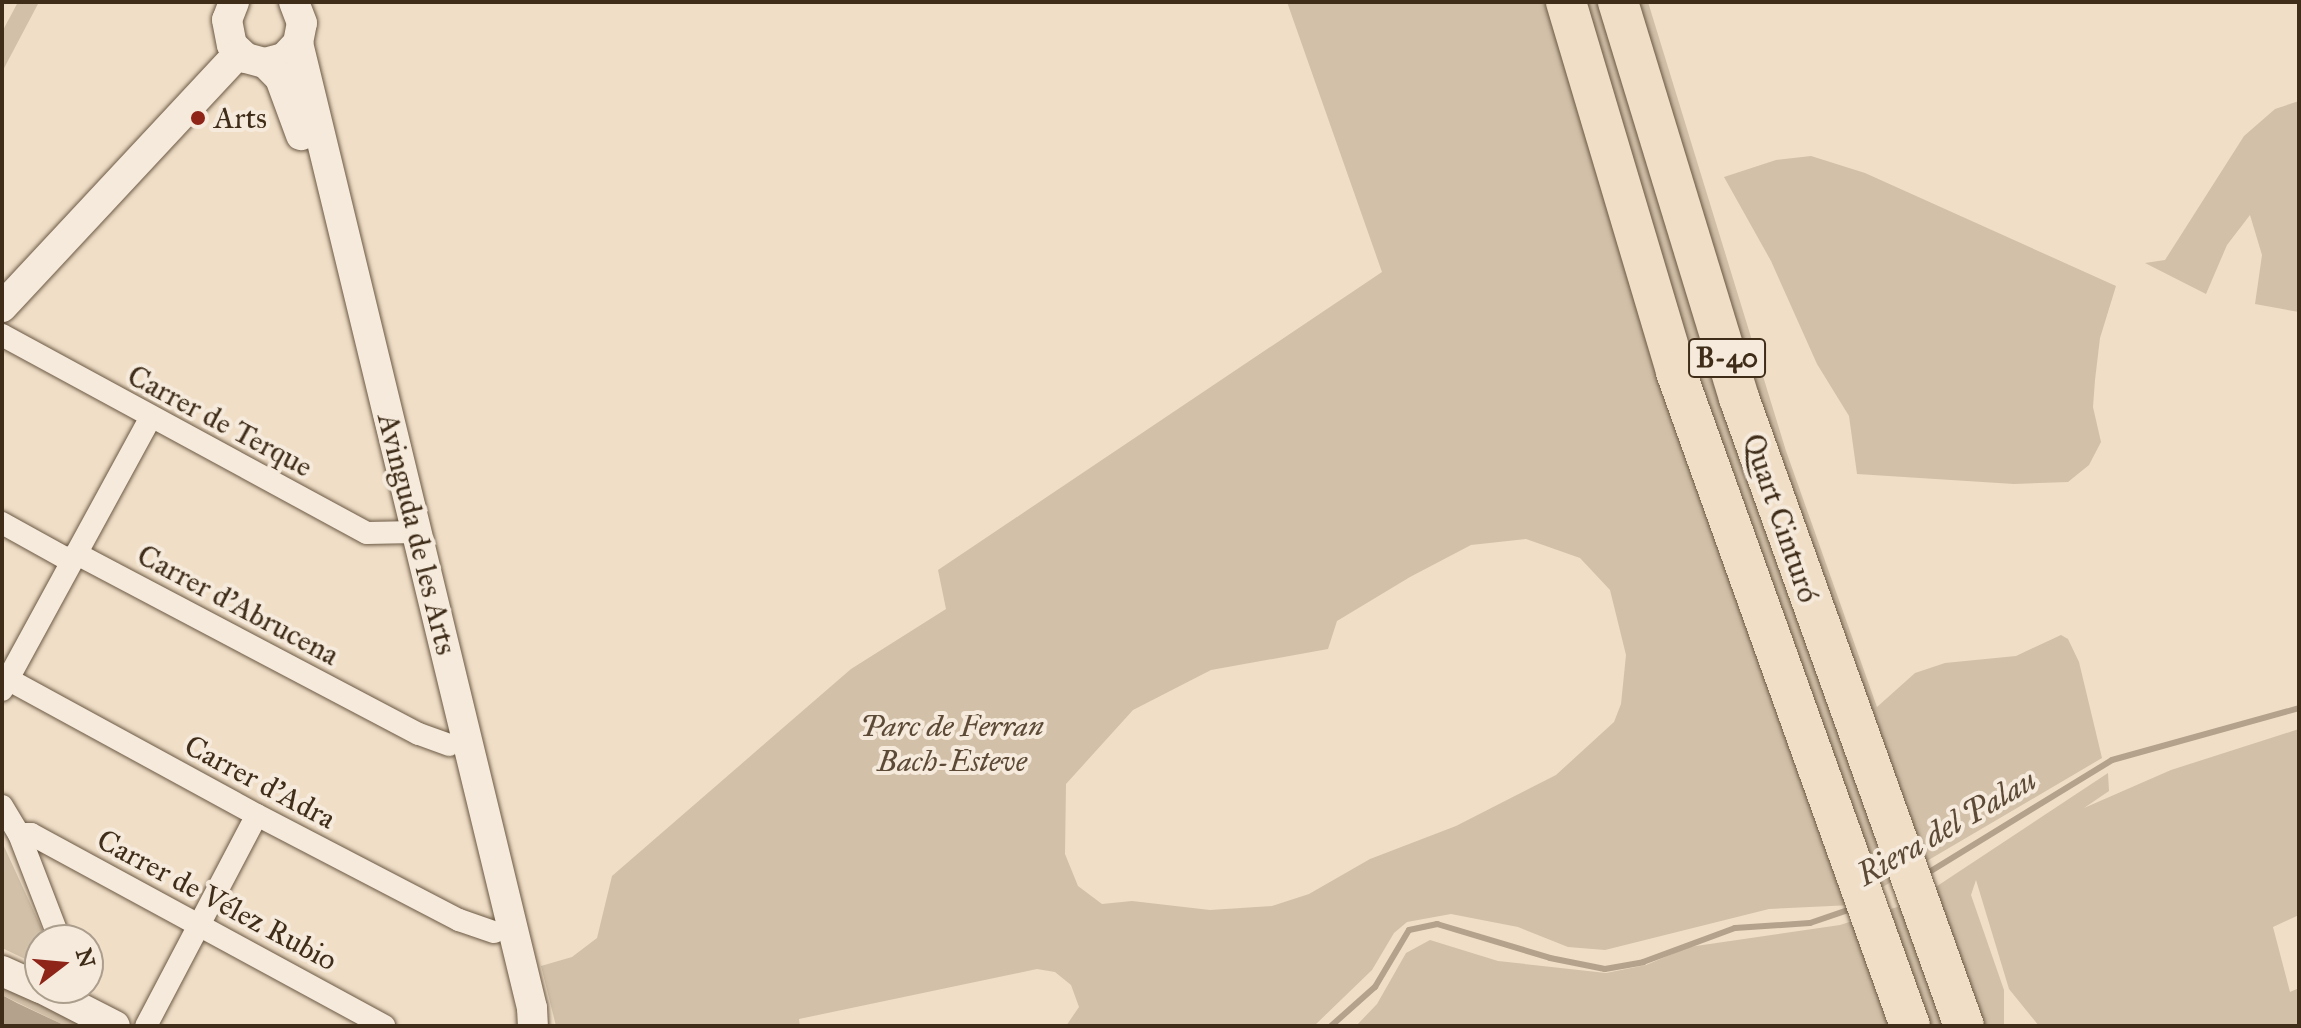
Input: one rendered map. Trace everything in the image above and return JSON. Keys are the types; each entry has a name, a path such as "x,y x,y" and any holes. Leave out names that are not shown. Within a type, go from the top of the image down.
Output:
{"highway":[{"name":"Quart Cinturó","path":"1566,2 1676,372 1910,1026"},
{"name":"Quart Cinturó","path":"1618,2 1699,273 1848,711 1964,1026"}],"main road":[{"name":"Avinguda de les Arts","path":"234,2 227,29 252,58 280,78 301,137 532,1008 533,1026"},
{"name":"Avinguda de les Arts","path":"294,2 302,23 298,43 407,534 449,745 514,1026"},
{"path":"2,307 252,58 284,58 298,43"},
{"path":"2,971 24,980"},
{"path":"75,1004 115,1026"}],"street":[{"name":"Carrer de Terque","path":"2,335 150,419 367,533 407,534"},
{"path":"4,682 150,419"},
{"name":"Carrer d'Abrucena","path":"2,523 67,559 77,554 428,739 449,745"},
{"name":"Carrer d'Adra","path":"4,682 459,920 494,932"},
{"path":"2,806 19,834 54,924"},
{"path":"146,1026 203,925 257,815"},
{"name":"Carrer de Vélez Rubio","path":"19,834 31,834 384,1026"}],"green space":[{"path":"18,2 39,2 2,72 2,32"},
{"name":"Parc de Ferran Bach-Esteve","path":"1287,2 1648,2 1786,451 1877,707 1915,673 1945,663 2016,656 2061,635 2068,639 2079,662 2102,758 1852,905 1769,909 1605,950 1568,947 1518,927 1451,914 1407,922 1394,933 1372,970 1314,1026 1066,1026 1079,1007 1071,985 1055,972 1037,969 799,1019 800,1026 556,1026 541,966 572,957 597,938 612,876 851,669 946,609 938,570 1382,272","holes":["1526,539 1580,558 1610,590 1626,655 1621,704 1614,722 1556,775 1456,826 1370,859 1309,894 1272,906 1210,910 1132,901 1102,904 1078,886 1065,854 1066,784 1133,710 1211,670 1328,649 1337,621 1471,545"]},
{"path":"2299,101 2299,312 2255,304 2262,255 2250,215 2227,245 2206,294 2145,263 2165,260 2244,136 2275,109"},
{"path":"1811,156 1865,173 2116,286 2100,338 2095,380 2093,407 2101,442 2089,465 2068,482 2014,484 1857,474 1849,416 1817,364 1771,261 1724,177 1776,160"},
{"path":"2299,729 2299,915 2273,927 2290,992 2299,988 2299,1026 2039,1026 2009,989 1976,880 1971,895 2004,990 2004,1026 1356,1026 1377,1004 1406,953 1430,940 1498,961 1606,973 1646,965 1689,947 1840,925 1913,902 2108,773 2109,791 2084,808 2171,770"},
{"path":"2,842 40,924 24,924 24,958 2,948"},
{"path":"2,986 24,996 24,1004 40,1004 87,1026 66,1026 2,995"}],"shaded area":[{"path":"2,995 17,1003 66,1026 2,1026"}],"waterway":[{"name":"Riera del Palau","path":"1926,874 2112,760 2299,708"},
{"name":"Riera del Palau","path":"1331,1026 1375,987 1409,930 1437,924 1550,958 1605,969 1643,962 1735,928 1810,923 1854,908"}],"place":[{"name":"Arts","path":"198,118"}]}
